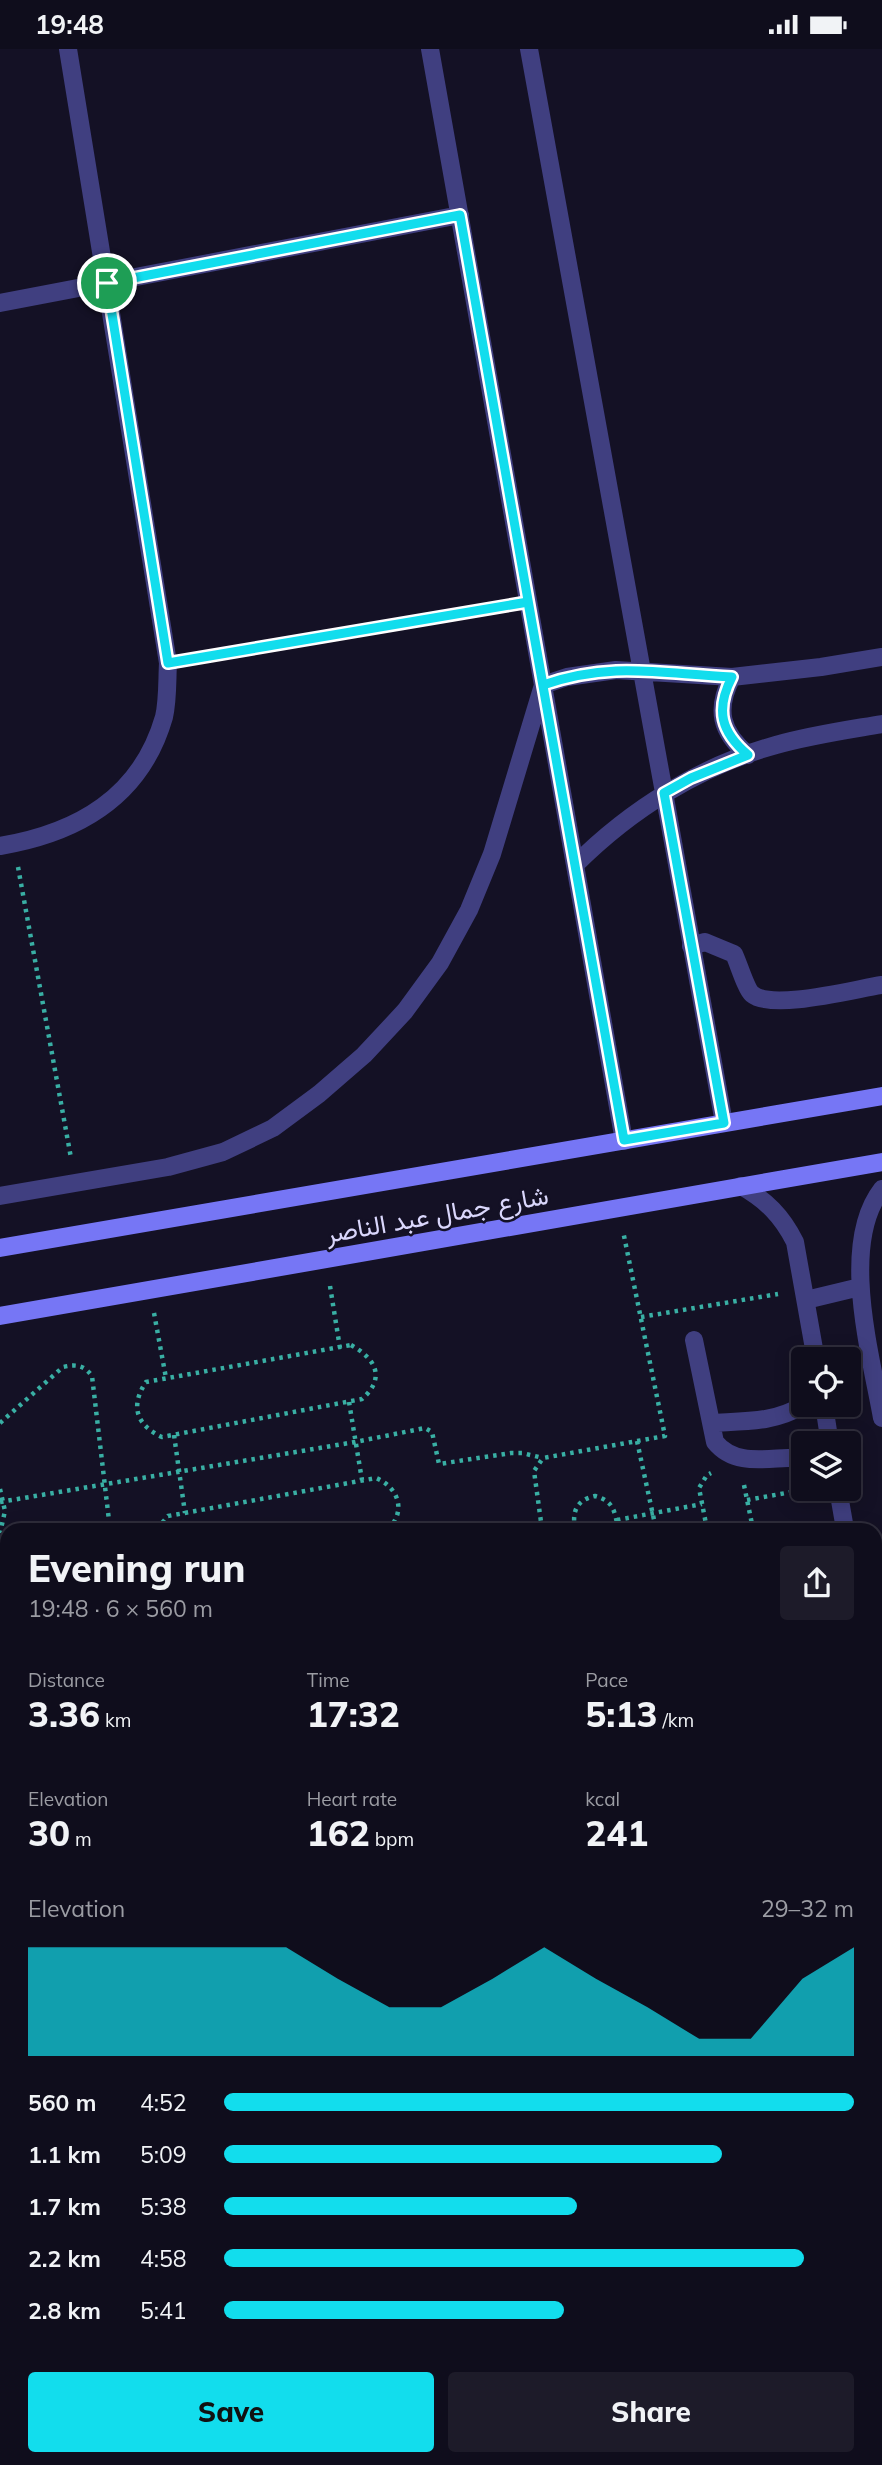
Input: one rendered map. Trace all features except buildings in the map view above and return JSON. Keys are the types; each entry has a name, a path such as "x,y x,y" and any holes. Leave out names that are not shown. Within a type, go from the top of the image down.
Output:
{"main road":[{"name":"شارع جمال عبد الناصر","path":"0,1248 882,1096"},
{"name":"شارع جمال عبد الناصر","path":"0,1316 326,1261 882,1161"}],"street":[{"path":"7,844 62,830 108,804 144,764 164,716 168,663 68,49"},
{"path":"430,49 624,1140"},
{"path":"528,49 724,1123"},
{"path":"0,303 460,215"},
{"path":"543,685 591,672 640,670 732,677 882,657"},
{"path":"732,677 722,705 723,720 728,734 748,755"},
{"path":"0,1196 168,1167 222,1152 273,1128 365,1055 405,1011 440,963 469,910 492,854 543,685"},
{"path":"575,865 617,826 664,793 691,778 774,745 882,724"},
{"path":"691,946 705,942 734,954 750,992 764,1000 788,1001 882,985"},
{"path":"741,1187 758,1196 786,1224 795,1242 814,1347"},
{"path":"882,1189 864,1225 860,1287 882,1418"},
{"path":"804,1295 860,1287"},
{"path":"694,1340 715,1442 722,1450 739,1459 791,1458"},
{"path":"711,1423 771,1418 791,1410"},
{"path":"840,1501 844,1523"}],"path":[{"path":"168,663 528,602"},
{"path":"7,844 75,1184"},
{"path":"1,1502 355,1443 425,1428 432,1432 439,1464 511,1453 543,1458 665,1436 618,1208"},
{"path":"326,1261 340,1347"},
{"path":"150,1291 166,1378"},
{"path":"641,1317 804,1295"},
{"path":"351,1345 363,1352 376,1370 375,1382 370,1392 362,1399 162,1437 149,1431 140,1420 136,1407 138,1393 146,1382 340,1347 351,1345"},
{"path":"0,1423 63,1367 73,1365 85,1368 92,1376 109,1523"},
{"path":"349,1402 362,1480"},
{"path":"174,1435 186,1513"},
{"path":"636,1441 654,1523"},
{"path":"541,1523 534,1471 543,1458"},
{"path":"706,1523 699,1488 706,1475 721,1469"},
{"path":"162,1523 168,1516 376,1478 386,1482 394,1490 398,1513 394,1523"},
{"path":"740,1479 744,1485 751,1523"},
{"path":"0,1489 5,1511 2,1523"},
{"path":"747,1500 791,1492"},
{"path":"574,1523 573,1517 580,1502 595,1496 610,1503 617,1523"},
{"path":"617,1520 702,1504"}],"route":[{"path":"460,215 543,685 591,672 616,670 732,677 722,705 723,720 728,734 748,755 691,778 664,793 724,1123 624,1140 528,602 168,663 107,283 460,215"}]}
